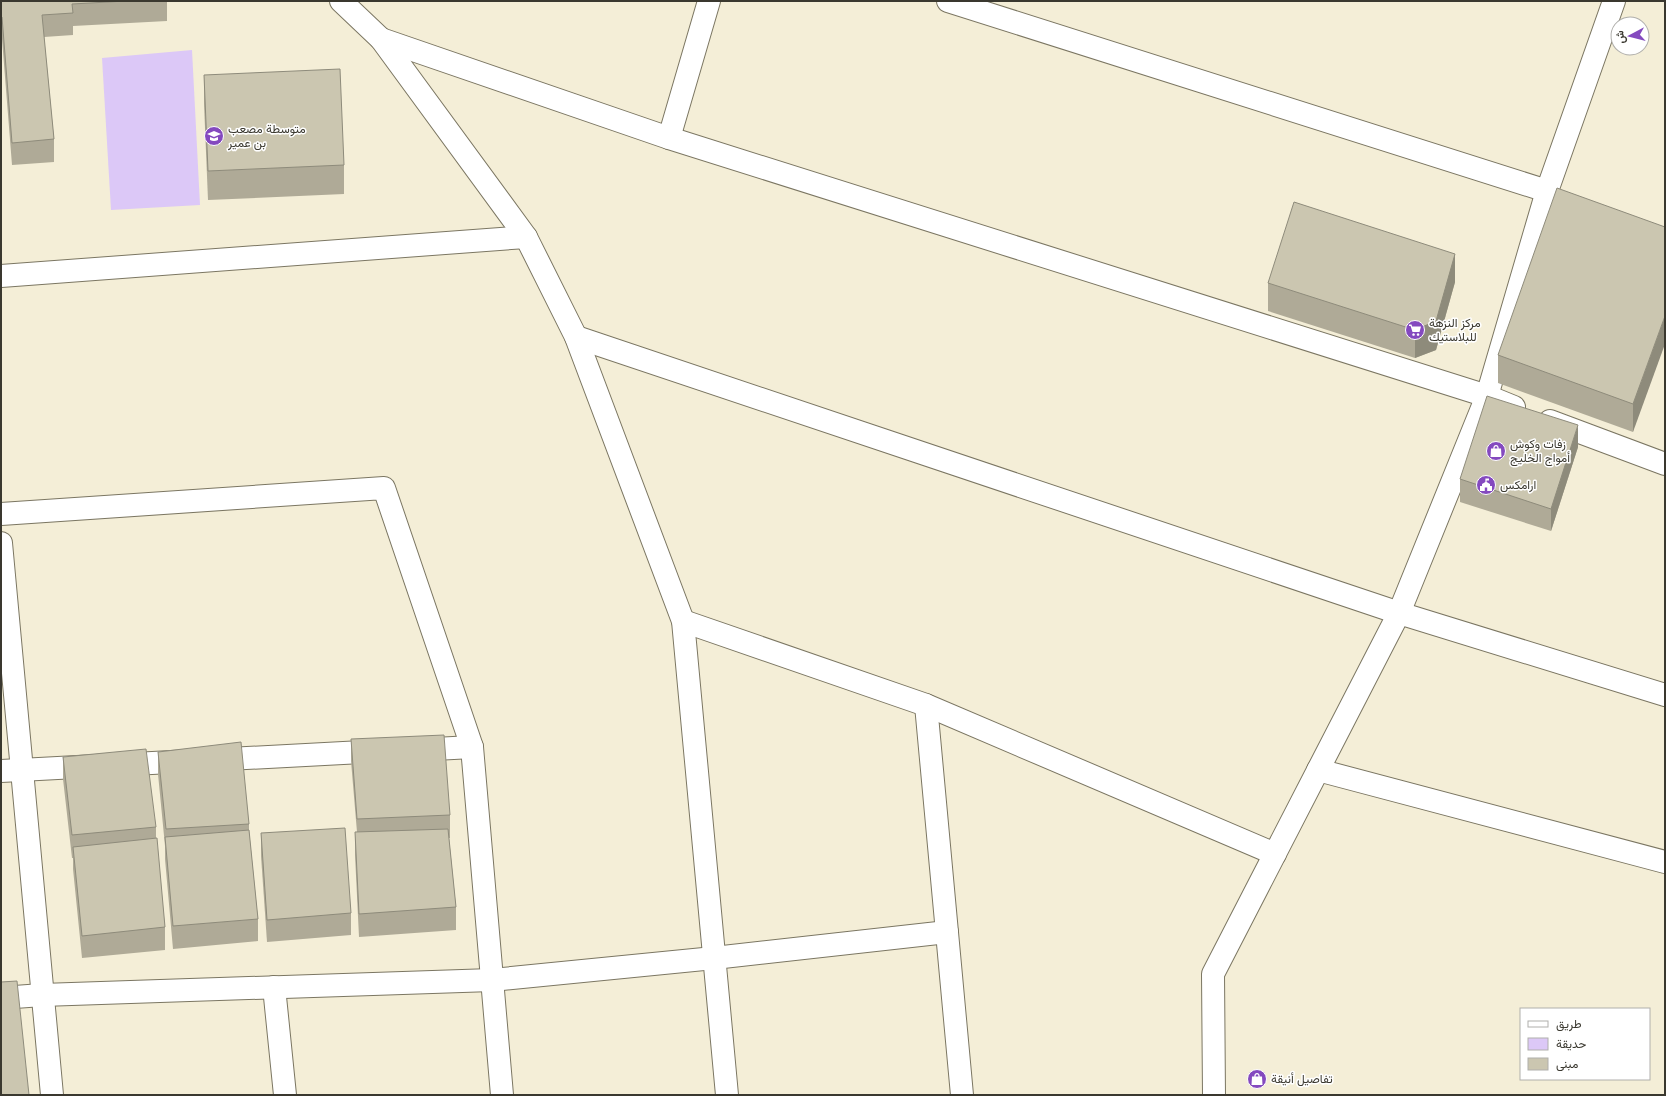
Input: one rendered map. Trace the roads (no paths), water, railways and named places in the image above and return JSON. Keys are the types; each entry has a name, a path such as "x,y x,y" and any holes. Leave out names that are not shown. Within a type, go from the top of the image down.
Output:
{"street":[{"path":"342,1 381,39 526,237 576,337 683,621 727,1095"},
{"path":"669,138 709,1"},
{"path":"948,1 1547,191"},
{"path":"1214,1095 1213,974 1399,613 1487,396 1547,191 1614,1"},
{"path":"381,39 669,138 1487,396 1665,464"},
{"path":"1,276 526,237"},
{"path":"576,337 1399,613 1665,695"},
{"path":"1,514 384,488 472,747 502,1095"},
{"path":"1,543 11,770 42,995 52,1095"},
{"path":"683,621 926,705 1275,854"},
{"path":"926,705 962,1095"},
{"path":"11,770 472,747"},
{"path":"1318,770 1665,862"},
{"path":"1,998 42,995 492,980 714,958 947,932"},
{"path":"274,987 285,1095"}],"place":[{"name":"متوسطة مصعب بن عمير","path":"214,136"},
{"name":"مركز النزهة للبلاستيك","path":"1415,330"},
{"name":"زفات وكوش أمواج الخليج","path":"1496,451"},
{"name":"ارامكس","path":"1486,485"},
{"name":"تفاصيل أنيقة","path":"1257,1079"}]}
